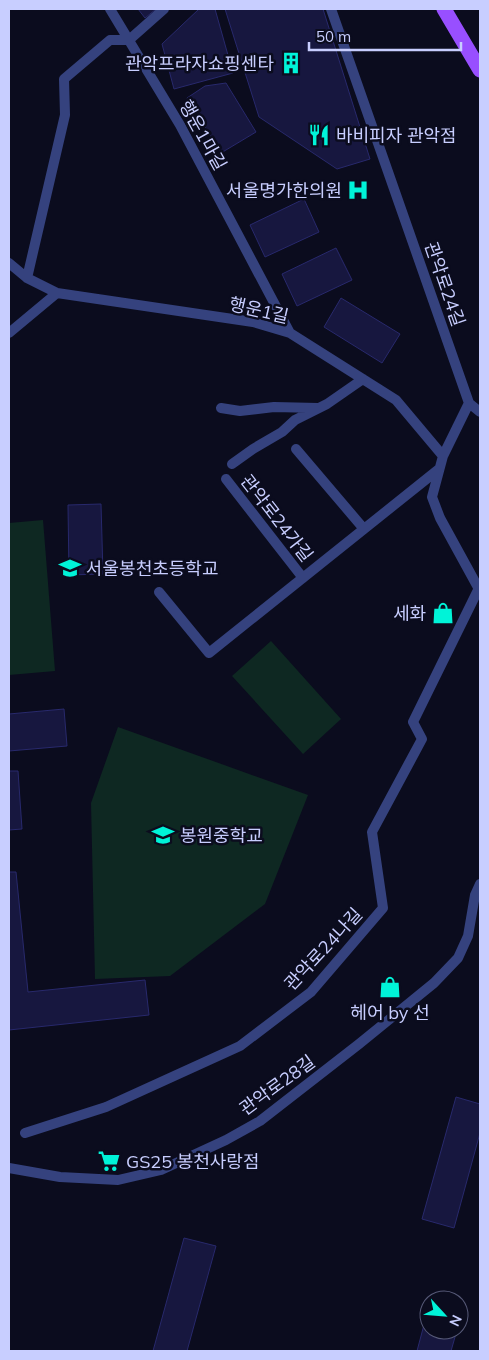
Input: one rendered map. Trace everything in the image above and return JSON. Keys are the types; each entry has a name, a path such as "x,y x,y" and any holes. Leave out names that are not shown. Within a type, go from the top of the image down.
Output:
{"main road":[{"path":"444,9 480,70"}],"lane":[{"name":"행운1마길","path":"110,9 180,125 290,333"},
{"path":"27,278 65,115 64,79 110,40 129,40 164,9"},
{"name":"관악로24길","path":"331,9 469,403"},
{"name":"행운1길","path":"9,263 27,278 57,293 254,322 290,333 396,400 443,456"},
{"path":"9,333 57,293"},
{"path":"232,464 252,449 282,432 295,420 318,408 363,379"},
{"path":"480,412 469,403 443,456 432,497 440,518 480,589"},
{"path":"221,408 240,411 274,407 318,408"},
{"path":"296,449 364,529"},
{"name":"관악로24가길","path":"159,592 210,653 440,469"},
{"name":"관악로24가길","path":"226,479 303,578"},
{"name":"관악로24나길","path":"26,1133 106,1107 240,1046 310,992 383,908 372,832 422,739 413,722 480,589"},
{"name":"관악로28길","path":"9,1168 60,1177 118,1180 162,1170 226,1140 260,1121 434,983 458,958 468,936 475,895 480,884"}],"green space":[{"path":"43,520 55,671 9,675 9,523"},
{"path":"271,641 341,719 303,754 232,676"},
{"path":"118,727 308,795 265,904 170,976 95,979 91,803"}],"building":[{"path":"138,9 156,9 145,18"},
{"path":"199,9 215,9 233,73 174,89 162,44"},
{"name":"관악프라자쇼핑센타","path":"225,9 323,9 370,159 337,169 259,117"},
{"path":"226,83 256,132 221,153 187,98 205,86"},
{"path":"304,199 319,232 265,257 250,225"},
{"path":"336,248 352,280 297,306 282,274"},
{"path":"341,298 400,334 382,363 324,327"},
{"path":"101,504 103,574 69,575 68,505"},
{"path":"64,709 67,746 9,751 9,714"},
{"path":"9,771 18,771 22,829 9,830"},
{"path":"9,872 16,872 28,992 145,980 149,1015 9,1030"},
{"path":"456,1097 480,1104 480,1133 454,1228 422,1219"},
{"path":"184,1238 216,1246 187,1351 153,1351"},
{"path":"420,1340 454,1340 451,1351 417,1351"}],"place":[{"name":"관악프라자쇼핑센타","path":"291,63"},
{"name":"바비피자 관악점","path":"319,135"},
{"name":"서울명가한의원","path":"358,190"},
{"name":"서울봉천초등학교","path":"70,568"},
{"name":"세화","path":"443,613"},
{"name":"봉원중학교","path":"163,835"},
{"name":"헤어 by 선","path":"390,987"},
{"name":"GS25 봉천사랑점","path":"109,1161"}]}
